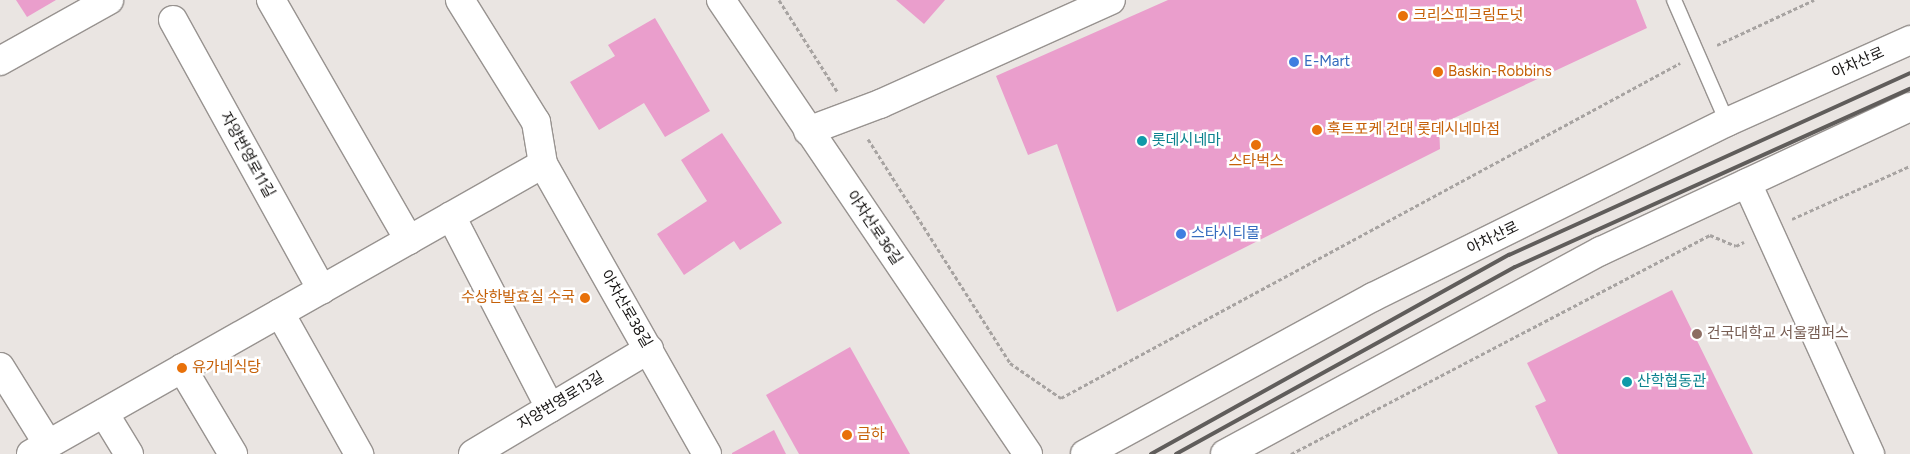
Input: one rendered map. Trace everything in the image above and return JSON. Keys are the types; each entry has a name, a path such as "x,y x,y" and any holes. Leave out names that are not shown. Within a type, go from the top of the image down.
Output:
{"street":[{"path":"0,61 109,0"},
{"path":"271,0 408,240"},
{"path":"0,367 39,449 543,164 536,122 460,0"},
{"name":"아차산로36길","path":"721,0 1028,454"},
{"path":"808,131 852,114 1111,0"},
{"name":"자양번영로11길","path":"173,20 322,290"},
{"name":"아차산로","path":"1086,454 1373,297 1727,122 1910,40"},
{"path":"1225,454 1480,314 1747,183 1910,107"},
{"name":"아차산로38길","path":"543,164 649,348 707,454"},
{"path":"1747,183 1870,454"},
{"path":"451,216 550,408"},
{"path":"280,313 359,454"},
{"name":"자양번영로13길","path":"473,454 649,348"},
{"path":"182,368 233,454"},
{"path":"104,412 129,454"}],"lane":[{"path":"1674,0 1727,122"}],"path":[{"path":"779,0 1010,363 1061,398 1697,54 1814,0"},
{"path":"1291,454 1710,235 1736,246 1910,166"}],"building":[{"path":"16,0 56,0 27,17"},
{"path":"896,0 945,0 924,24"},
{"name":"스타시티몰","path":"1168,0 1636,0 1647,28 1439,125 1440,149 1117,312 1057,144 1028,155 996,76"},
{"path":"655,18 710,111 665,137 644,103 599,130 570,82 615,56 608,45"},
{"path":"722,133 782,223 740,250 734,241 684,275 657,234 707,201 681,160"},
{"name":"산학협동관","path":"1672,290 1753,454 1558,454 1535,406 1546,401 1527,363"},
{"path":"850,347 910,454 799,454 766,395"},
{"path":"774,430 786,454 732,454 732,453"}],"railway":[{"path":"1151,454 1509,255 1910,73"},
{"path":"1176,454 1515,267 1910,89"}],"place":[{"name":"크리스피크림도넛","path":"1403,16"},
{"name":"E-Mart","path":"1294,62"},
{"name":"Baskin-Robbins","path":"1438,72"},
{"name":"훅트포케 건대 롯데시네마점","path":"1317,130"},
{"name":"롯데시네마","path":"1142,141"},
{"name":"스타벅스","path":"1256,145"},
{"name":"스타시티몰","path":"1181,234"},
{"name":"수상한발효실 수국","path":"585,298"},
{"name":"건국대학교 서울캠퍼스","path":"1697,334"},
{"name":"유가네식당","path":"182,368"},
{"name":"산학협동관","path":"1627,382"},
{"name":"금하","path":"847,435"}]}
